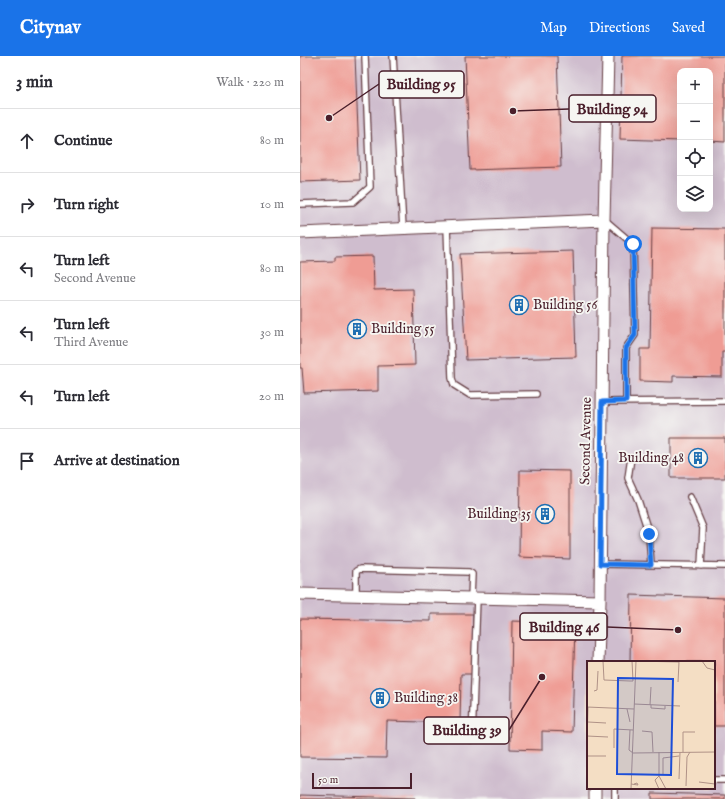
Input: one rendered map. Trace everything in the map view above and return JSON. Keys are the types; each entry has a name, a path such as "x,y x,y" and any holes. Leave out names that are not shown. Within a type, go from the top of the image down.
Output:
{"street":[{"name":"Second Avenue","path":"598,661 604,220 608,56"},
{"path":"300,233 604,220"},
{"path":"300,594 600,601"}],"lane":[{"path":"300,204 353,202 370,187 365,56"},
{"path":"393,56 403,228"},
{"path":"604,220 633,244 635,335 626,348 626,401"},
{"path":"447,226 452,378 454,386 470,394 536,394"},
{"path":"602,402 725,401"},
{"path":"631,458 628,478 638,500 649,534 651,565"},
{"path":"690,497 704,528 701,566"},
{"path":"600,564 725,566"},
{"path":"356,596 356,571 360,569 469,572 472,574 474,598 472,740"}],"shaded area":[{"path":"300,56 725,56 725,799 300,799"}],"building":[{"path":"300,56 355,56 360,180 300,182"},
{"path":"465,56 557,56 561,167 470,170"},
{"path":"622,56 725,56 725,142 713,141 713,68 677,68 677,141 620,139"},
{"path":"652,228 725,229 725,352 722,352 722,377 673,376 673,382 640,381 640,349 650,349"},
{"name":"Building 56","path":"573,251 576,357 466,360 460,254"},
{"name":"Building 55","path":"373,256 374,290 413,289 415,365 378,366 378,391 304,393 302,368 300,368 300,262 335,261 335,257"},
{"name":"Building 48","path":"671,438 725,438 725,478 671,478"},
{"name":"Building 35","path":"520,470 570,471 570,559 519,557"},
{"path":"631,595 725,598 725,726 715,726 715,661 630,661"},
{"name":"Building 38","path":"431,614 473,614 472,674 461,674 460,723 387,721 386,758 300,757 300,619 431,621"},
{"path":"512,621 575,623 572,732 542,731 542,750 510,749"},
{"path":"652,793 725,795 725,799 652,799"},
{"path":"300,795 415,798 415,799 300,799"}],"place":[{"name":"Building 94","path":"513,111"},
{"name":"Building 95","path":"329,118"},
{"name":"Building 56","path":"519,305"},
{"name":"Building 55","path":"357,329"},
{"name":"Building 48","path":"698,458"},
{"name":"Building 35","path":"545,514"},
{"name":"Building 46","path":"678,630"},
{"name":"Building 39","path":"542,677"},
{"name":"Building 38","path":"380,698"}],"route":[{"path":"633,244 635,335 626,348 626,401 602,402 600,564 651,565 649,534"}]}
